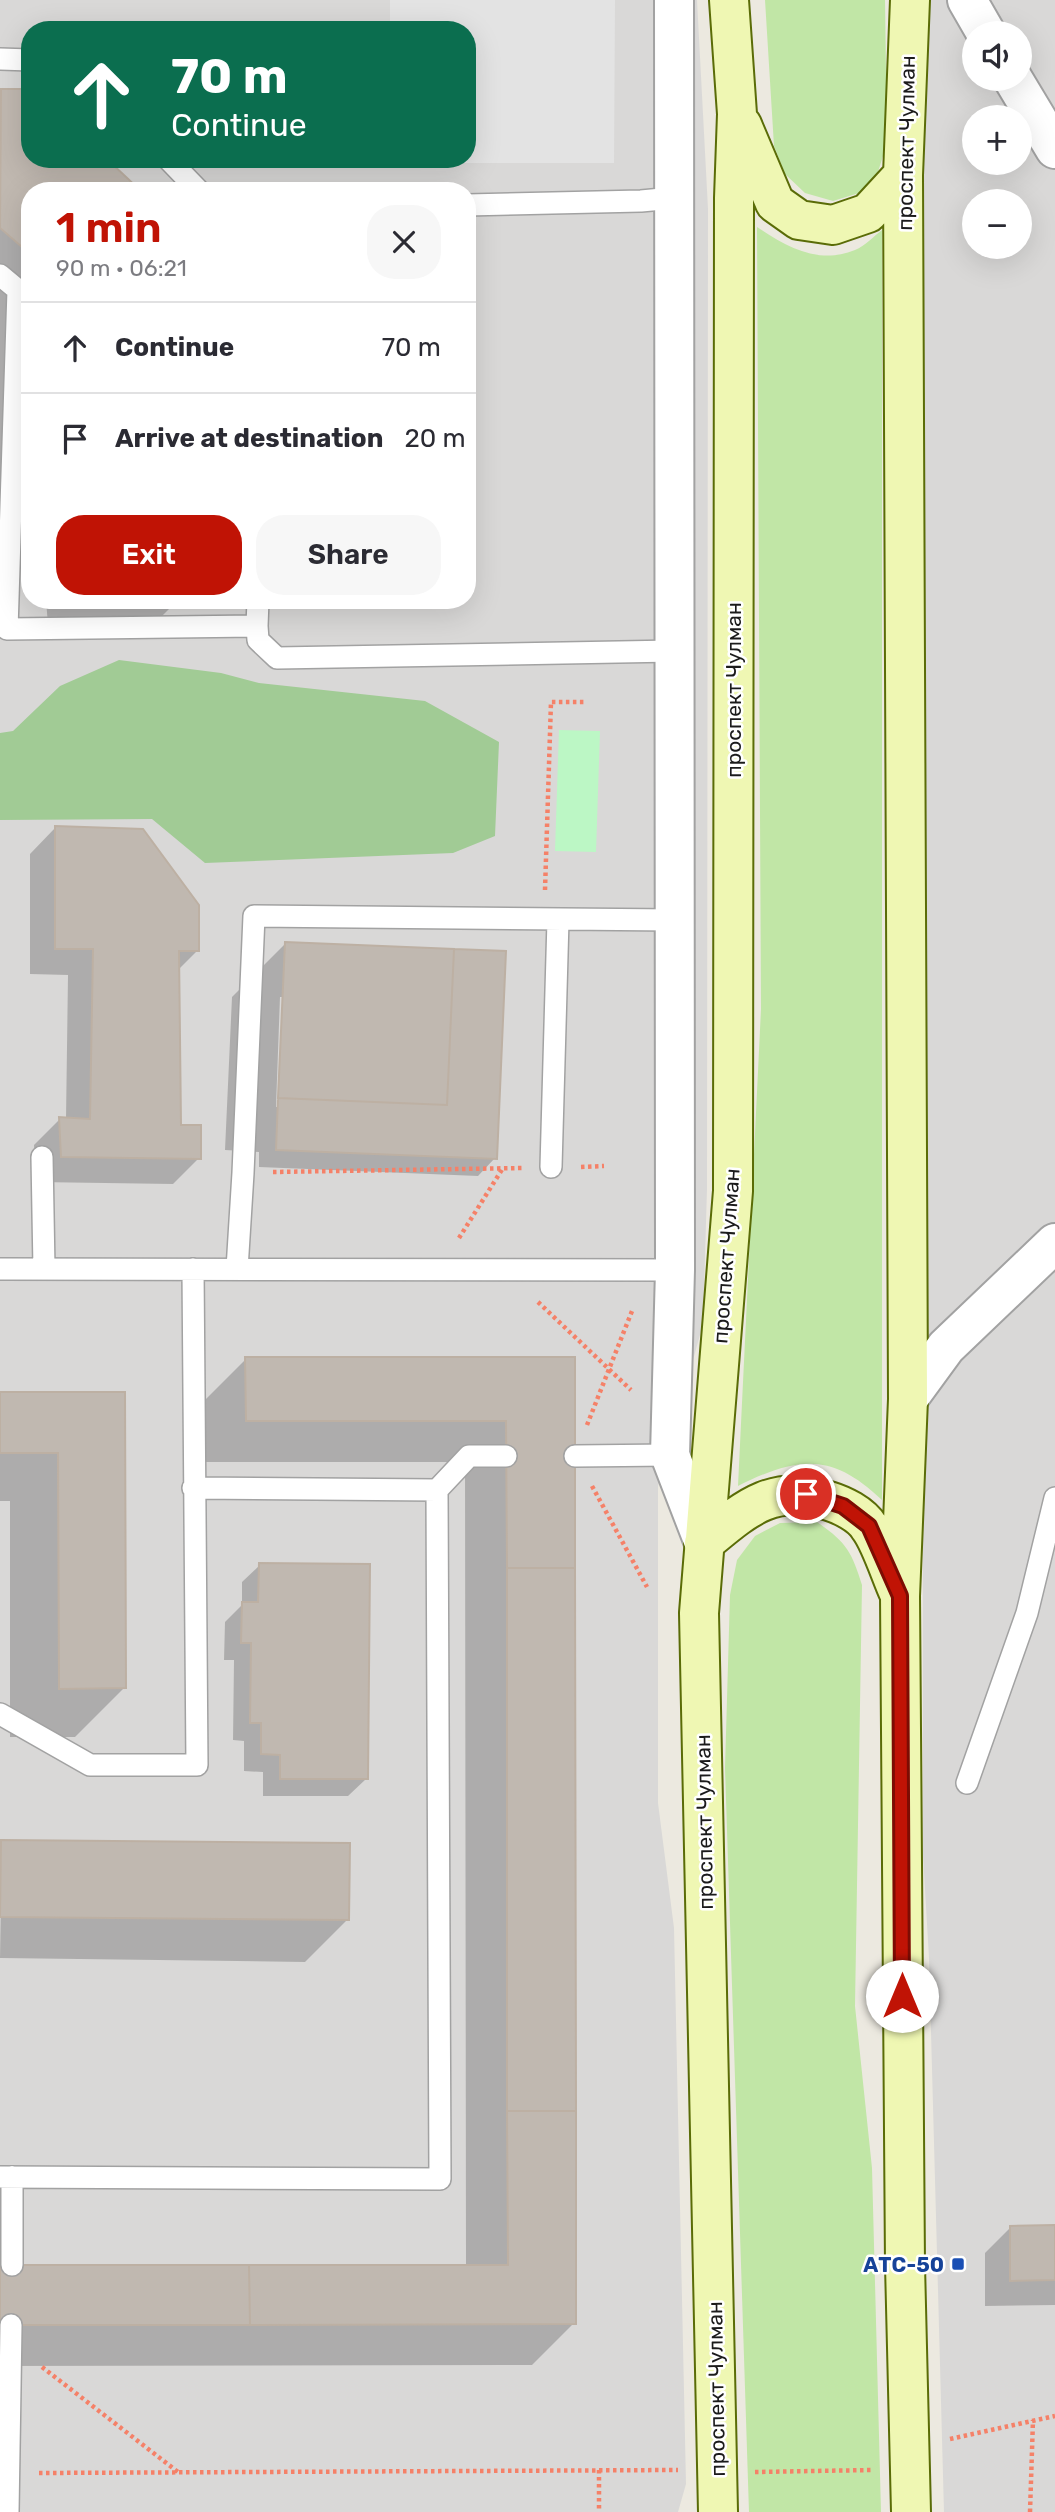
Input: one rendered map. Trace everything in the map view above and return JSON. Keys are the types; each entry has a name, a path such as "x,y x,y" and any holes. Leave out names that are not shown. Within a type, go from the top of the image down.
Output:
{"main road":[{"name":"проспект Чулман","path":"718,2512 699,1613 733,1191 734,198 737,114 729,0"},
{"name":"проспект Чулман","path":"909,0 903,175 908,1399 900,1596 905,2265 911,2512"},
{"path":"737,114 775,203 799,220 833,225 868,213 903,175"},
{"path":"704,1543 743,1510 775,1496 806,1494 843,1506 869,1526 900,1596"}],"street":[{"path":"674,0 675,1270 670,1455 704,1543"},
{"path":"967,0 979,21"},
{"path":"1020,91 1055,149"},
{"path":"908,1399 946,1347 1055,1243"}],"lane":[{"path":"0,60 21,60"},
{"path":"177,168 190,182"},
{"path":"476,205 673,198"},
{"path":"0,275 18,290 7,629 257,626"},
{"path":"258,609 258,640 277,658 674,651"},
{"path":"237,1269 254,916 674,920"},
{"path":"551,920 551,1167"},
{"path":"42,1157 44,1269"},
{"path":"0,1269 675,1270"},
{"path":"0,1714 90,1765 197,1765 192,1269"},
{"path":"575,1455 670,1455"},
{"path":"12,2265 6,2177 440,2179 437,1490 468,1456 506,1456"},
{"path":"193,1488 437,1490"},
{"path":"967,1783 1027,1613 1055,1498"},
{"path":"8,2512 10,2333"}],"path":[{"path":"551,920 551,702 586,702"},
{"path":"243,1173 604,1166"},
{"path":"441,1269 502,1168"},
{"path":"502,1268 635,1393"},
{"path":"632,1311 575,1455 647,1587"},
{"path":"10,2333 178,2472"},
{"path":"942,2441 1055,2416"},
{"path":"1030,2512 1033,2420"},
{"path":"599,2470 599,2512"},
{"path":"8,2473 686,2470"},
{"path":"749,2472 880,2470"}],"shaded area":[{"path":"0,0 697,0 708,209 707,1189 703,1324 658,1486 658,1803 674,1928 686,2484 678,2512 0,2512"},
{"path":"390,0 615,0 614,163 476,163 476,21 390,21"},
{"path":"922,0 1055,0 1055,2512 944,2512 929,1958 923,1855"}],"green space":[{"path":"765,0 885,0 887,143 878,172 859,193 833,201 805,193 785,174 774,146"},
{"path":"757,227 803,252 828,256 855,250 882,230 882,1500 847,1473 814,1464 779,1469 738,1486 761,1009"},
{"path":"119,660 221,673 259,683 425,701 499,742 495,836 453,853 205,863 152,819 0,820 0,733 13,731 60,686"},
{"path":"559,730 600,731 596,852 555,851"},
{"path":"817,1522 847,1549 862,1585 855,2006 872,2168 881,2512 749,2512 725,1768 730,1595 737,1560 755,1536 780,1523"}],"building":[{"path":"1,89 21,89 21,168 116,168 131,182 21,182 21,246 0,228"},
{"path":"55,826 143,829 199,905 199,951 179,951 181,1125 201,1125 201,1159 61,1157 59,1117 90,1119 93,949 55,949"},
{"path":"285,942 454,949 447,1105 278,1098"},
{"path":"454,949 506,951 497,1159 276,1150 278,1098 447,1105"},
{"path":"245,1357 575,1357 575,1568 507,1568 506,1421 246,1421"},
{"path":"0,1392 125,1392 126,1688 59,1689 58,1453 0,1453"},
{"path":"259,1563 370,1564 368,1779 280,1779 280,1755 261,1754 261,1723 250,1723 251,1643 241,1643 242,1602 258,1602"},
{"path":"507,1568 575,1568 576,2111 507,2111"},
{"path":"1,1840 350,1843 349,1920 0,1917"},
{"path":"507,2111 576,2111 576,2324 250,2325 249,2265 508,2265"},
{"path":"1055,2225 1055,2280 1010,2281 1010,2226"},
{"path":"0,2265 249,2265 250,2325 0,2325"}],"place":[{"name":"АТС-50","path":"958,2264"}],"route":[{"path":"806,1494 843,1506 869,1526 900,1596 902,1996"}]}
